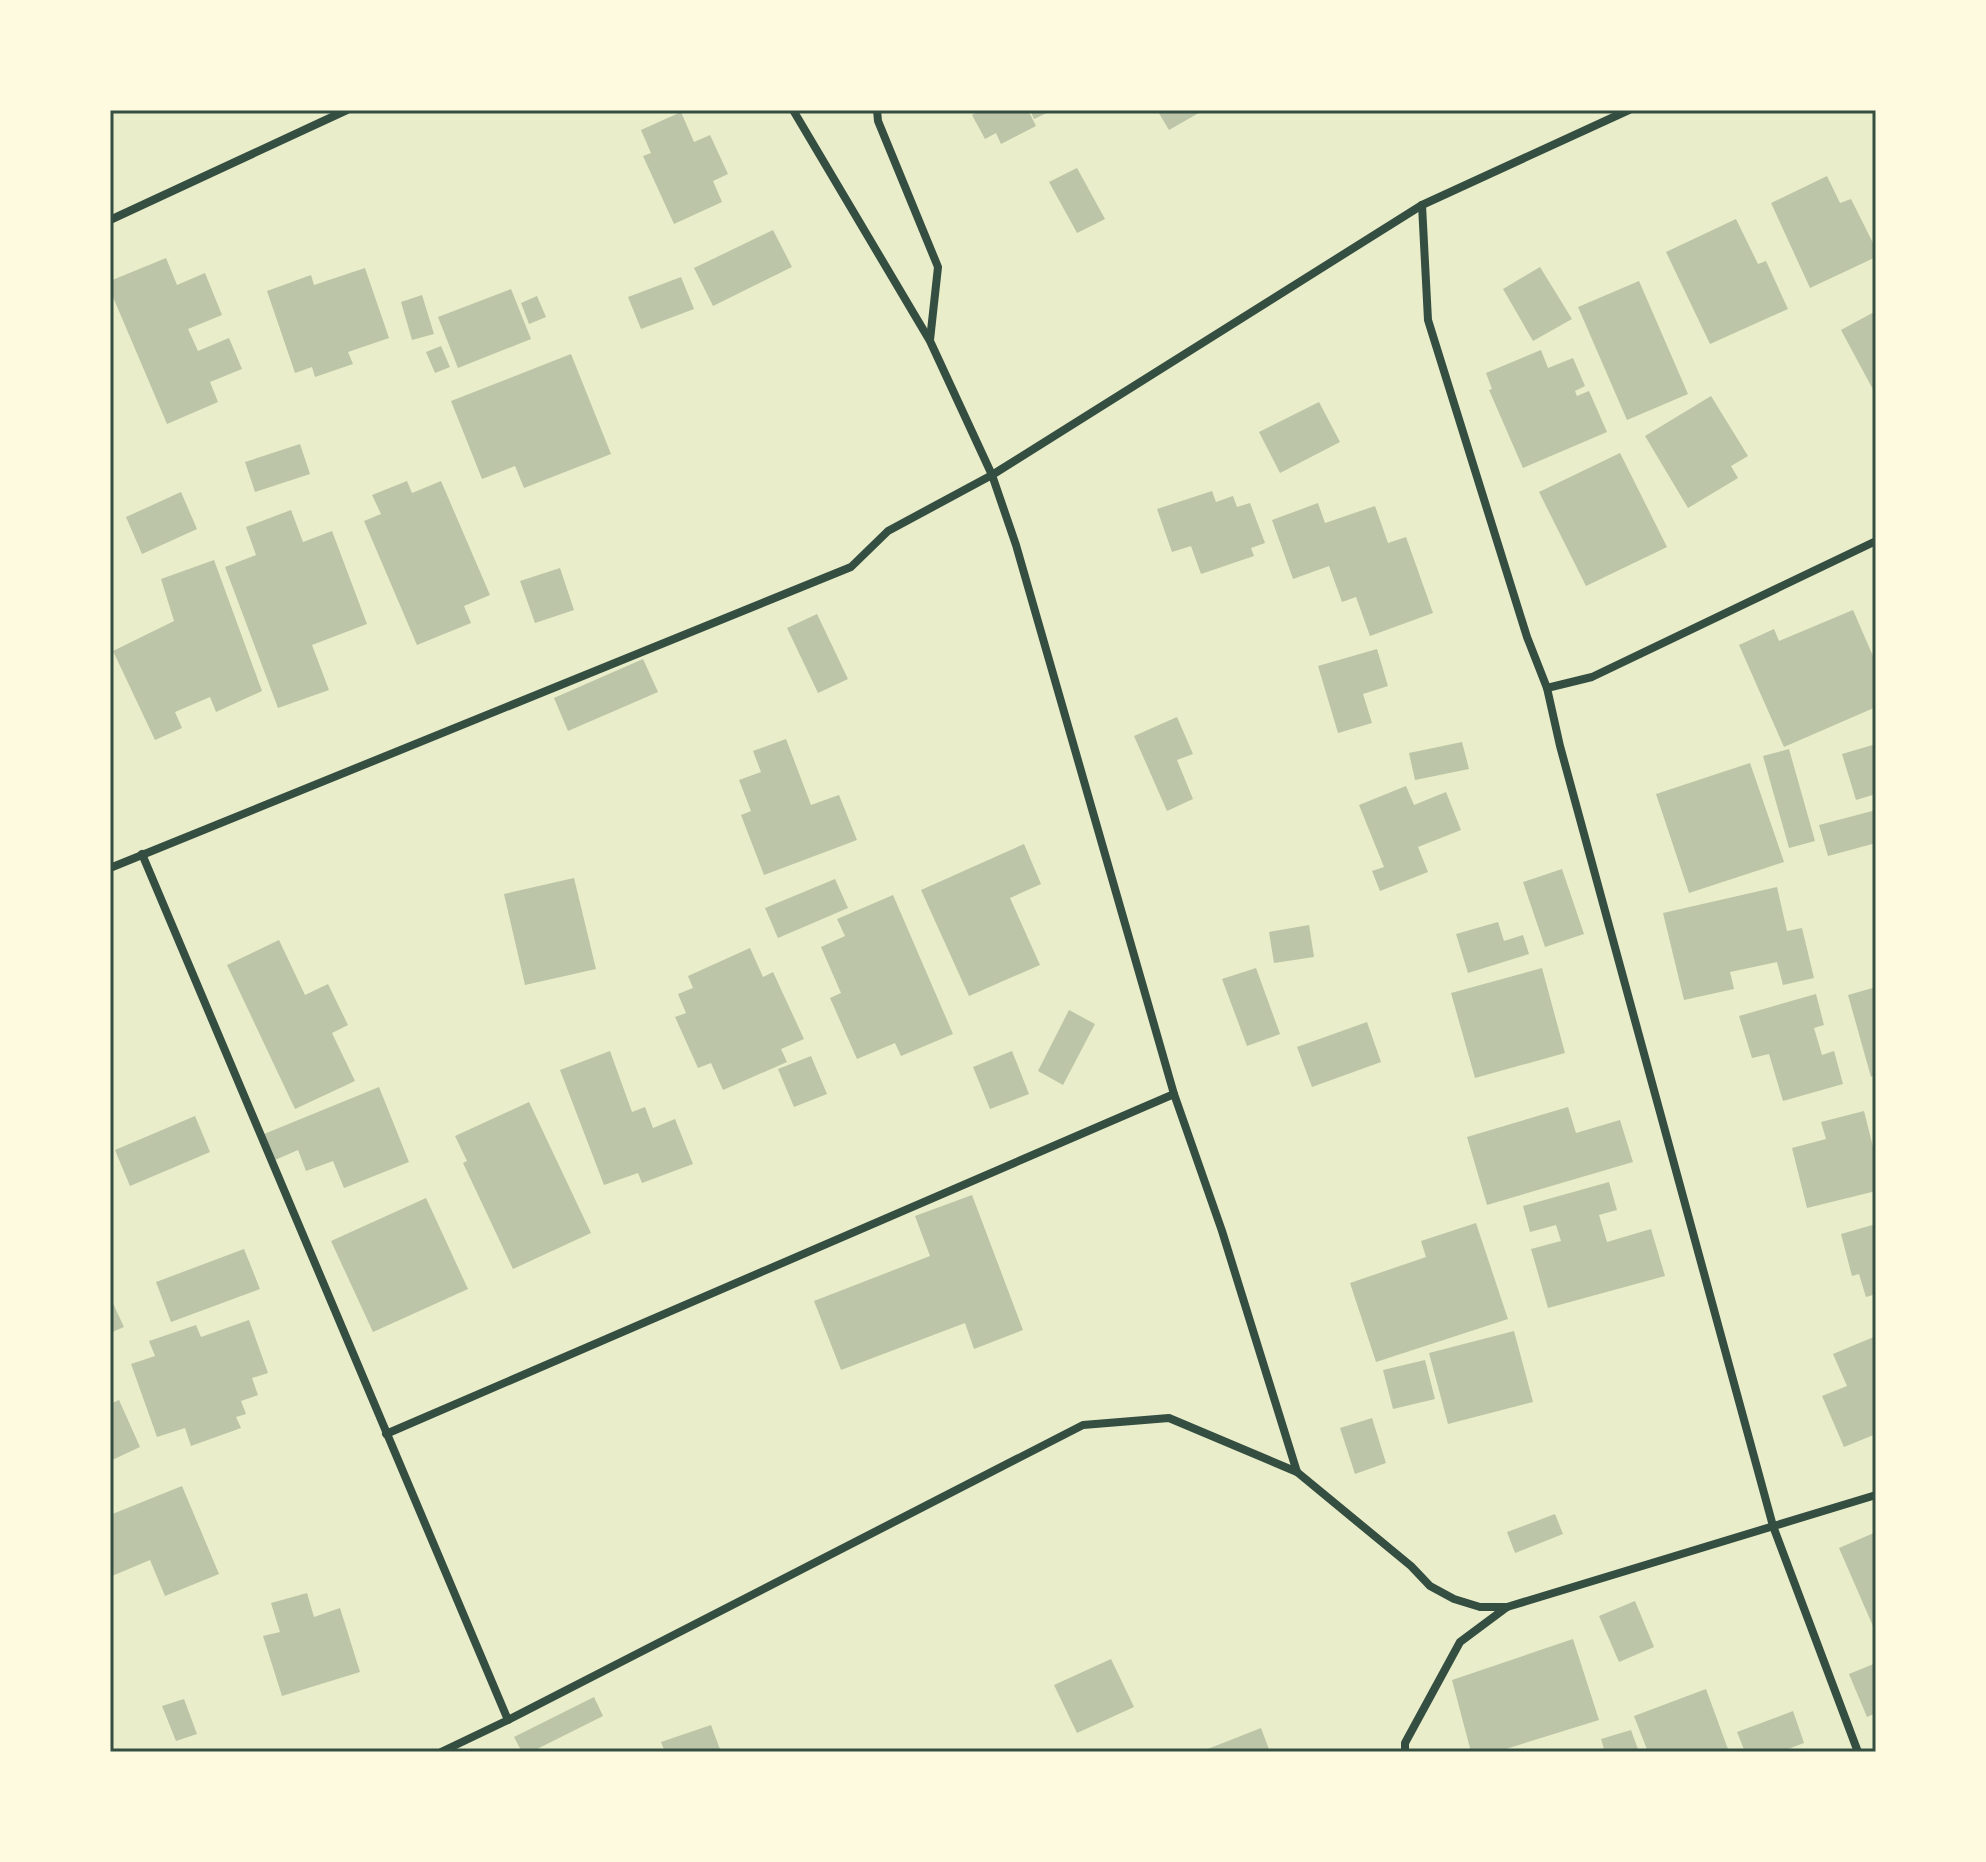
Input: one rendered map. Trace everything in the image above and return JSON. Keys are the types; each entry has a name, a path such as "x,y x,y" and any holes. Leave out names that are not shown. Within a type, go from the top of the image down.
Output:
{"street":[{"path":"110,220 347,110"},
{"path":"793,110 930,341 992,475 1016,545 1174,1094 1222,1231 1297,1472"},
{"path":"877,110 878,121 938,267 930,341"},
{"path":"110,868 851,567 888,531 992,475 1422,205 1629,110"},
{"path":"1422,205 1428,320 1527,637 1547,688 1560,746 1773,1526 1858,1752"},
{"path":"1547,688 1592,677 1876,541"},
{"path":"142,854 508,1720"},
{"path":"386,1434 1174,1094"},
{"path":"441,1752 1083,1425 1169,1418 1297,1472 1411,1566 1430,1586 1454,1599 1480,1607 1507,1607 1876,1495"},
{"path":"1405,1752 1405,1743 1460,1642 1507,1607"}],"building":[{"path":"981,110 1028,110 1036,126 1001,144 996,133 985,139 972,115"},
{"path":"1030,110 1053,110 1034,119"},
{"path":"1157,110 1204,110 1169,130"},
{"path":"681,112 694,142 710,135 728,174 713,181 722,202 674,224 643,156 651,153 641,130"},
{"path":"1077,168 1105,219 1077,233 1049,182"},
{"path":"1827,176 1840,203 1851,199 1876,249 1876,257 1810,288 1771,203"},
{"path":"1736,219 1758,264 1766,261 1788,309 1710,344 1666,252"},
{"path":"773,230 792,267 713,306 694,268"},
{"path":"166,258 177,285 205,273 222,315 188,329 198,351 229,338 242,369 210,382 218,402 167,424 110,290 110,281"},
{"path":"1540,267 1572,319 1533,341 1503,289"},
{"path":"365,268 389,338 348,352 353,364 315,377 312,367 295,373 267,291 311,275 314,285"},
{"path":"681,277 694,309 641,329 628,297"},
{"path":"1639,281 1688,394 1627,420 1578,307"},
{"path":"511,289 531,339 458,368 438,317"},
{"path":"422,295 434,334 412,340 401,302"},
{"path":"537,296 546,317 529,324 521,303"},
{"path":"1876,311 1876,395 1841,330"},
{"path":"441,346 450,367 435,373 426,352"},
{"path":"1541,350 1548,368 1573,358 1585,386 1575,391 1577,396 1589,391 1607,432 1523,468 1489,390 1492,389 1486,373"},
{"path":"571,354 611,454 524,488 515,466 482,479 451,401"},
{"path":"1711,396 1748,456 1731,466 1738,478 1688,508 1645,436"},
{"path":"1319,402 1340,442 1280,473 1259,432"},
{"path":"300,444 310,474 255,492 245,462"},
{"path":"1620,453 1667,547 1586,586 1539,492"},
{"path":"407,481 412,493 441,481 490,595 464,606 471,623 417,645 364,521 381,514 372,495"},
{"path":"1212,491 1216,502 1233,496 1237,507 1250,503 1265,543 1251,548 1254,556 1201,574 1191,546 1172,552 1157,509"},
{"path":"181,492 197,529 142,554 126,517"},
{"path":"1318,503 1325,523 1375,506 1388,543 1406,537 1433,613 1370,636 1356,597 1342,602 1329,566 1293,579 1272,520"},
{"path":"291,510 303,542 332,531 367,624 312,645 329,690 278,708 225,567 256,555 246,527"},
{"path":"214,560 262,691 216,712 210,697 175,712 182,728 155,740 113,651 174,621 161,579"},
{"path":"560,568 574,610 535,623 520,581"},
{"path":"1853,610 1876,663 1876,707 1784,747 1739,645 1774,629 1779,641"},
{"path":"817,614 848,679 818,693 787,628"},
{"path":"1377,649 1388,686 1363,694 1372,723 1338,733 1318,666"},
{"path":"643,659 658,692 568,731 554,698"},
{"path":"1177,717 1193,754 1177,760 1193,799 1167,811 1134,736"},
{"path":"786,739 811,805 839,795 857,840 764,875 741,815 751,811 739,780 761,772 753,751"},
{"path":"1462,742 1469,769 1415,780 1409,753"},
{"path":"1876,744 1876,794 1856,800 1842,754"},
{"path":"1789,749 1815,841 1789,848 1763,756"},
{"path":"1750,763 1784,862 1689,893 1656,794"},
{"path":"1406,786 1414,805 1446,792 1461,830 1418,847 1428,872 1380,891 1372,871 1384,867 1359,805"},
{"path":"1876,810 1876,843 1828,856 1819,825"},
{"path":"1024,844 1041,884 1010,898 1040,965 969,996 921,890"},
{"path":"1562,869 1584,934 1545,947 1523,882"},
{"path":"574,878 596,969 525,985 504,894"},
{"path":"835,879 848,908 778,938 765,908"},
{"path":"1777,887 1787,931 1802,928 1814,978 1783,985 1777,962 1730,972 1734,989 1684,1000 1663,913"},
{"path":"893,895 953,1034 901,1056 895,1043 857,1059 830,998 841,993 821,947 845,936 837,919"},
{"path":"1498,922 1504,941 1523,935 1529,954 1468,973 1456,934"},
{"path":"1309,925 1314,957 1274,963 1269,932"},
{"path":"279,940 305,995 328,984 348,1025 332,1033 355,1081 295,1109 227,965"},
{"path":"750,948 763,977 773,972 804,1039 781,1049 787,1062 723,1090 711,1063 698,1068 675,1017 686,1013 678,994 693,988 688,976"},
{"path":"1256,968 1280,1034 1247,1046 1222,979"},
{"path":"1542,968 1565,1053 1475,1078 1451,993"},
{"path":"1876,987 1876,1075 1871,1077 1848,995"},
{"path":"1816,994 1824,1025 1814,1028 1822,1055 1834,1051 1843,1084 1783,1101 1769,1054 1752,1058 1739,1016"},
{"path":"1069,1010 1095,1024 1063,1085 1038,1071"},
{"path":"1367,1022 1381,1062 1312,1087 1297,1047"},
{"path":"610,1051 632,1112 645,1107 653,1128 675,1119 693,1164 642,1183 638,1173 604,1185 560,1070"},
{"path":"1012,1051 1029,1094 990,1109 973,1067"},
{"path":"811,1056 827,1094 794,1107 778,1069"},
{"path":"379,1087 409,1162 344,1188 333,1161 306,1171 298,1150 275,1160 264,1134"},
{"path":"529,1102 591,1233 513,1269 463,1163 467,1161 455,1136"},
{"path":"1568,1107 1576,1133 1620,1120 1633,1162 1487,1205 1467,1137"},
{"path":"1864,1111 1876,1159 1876,1191 1807,1208 1792,1148 1826,1139 1821,1122"},
{"path":"195,1116 210,1152 130,1186 115,1150"},
{"path":"1609,1182 1617,1210 1599,1215 1607,1242 1651,1229 1665,1276 1548,1308 1531,1249 1561,1241 1556,1225 1530,1232 1523,1206"},
{"path":"972,1195 1023,1330 974,1349 965,1323 841,1370 814,1301 930,1256 915,1216"},
{"path":"426,1198 468,1289 373,1332 331,1241"},
{"path":"1476,1223 1508,1319 1376,1362 1350,1283 1426,1257 1421,1241"},
{"path":"1876,1224 1876,1294 1866,1297 1859,1274 1852,1276 1841,1234"},
{"path":"244,1249 260,1289 171,1322 156,1282"},
{"path":"110,1297 124,1327 110,1333"},
{"path":"249,1320 268,1373 252,1378 258,1395 241,1401 246,1414 236,1417 241,1428 191,1446 185,1428 157,1437 131,1364 155,1356 149,1341 196,1325 201,1337"},
{"path":"1514,1331 1533,1402 1448,1424 1429,1353"},
{"path":"1876,1336 1876,1434 1844,1447 1822,1396 1847,1386 1833,1354"},
{"path":"1425,1360 1435,1399 1393,1409 1383,1370"},
{"path":"119,1400 140,1447 110,1461 110,1404"},
{"path":"1372,1418 1386,1463 1355,1474 1340,1428"},
{"path":"182,1486 219,1574 165,1596 150,1560 112,1576 110,1515"},
{"path":"1555,1514 1563,1534 1515,1553 1507,1532"},
{"path":"1876,1532 1876,1633 1839,1548"},
{"path":"307,1593 314,1617 340,1608 360,1672 282,1696 263,1636 280,1632 271,1603"},
{"path":"1635,1601 1654,1647 1619,1662 1599,1616"},
{"path":"1573,1639 1599,1720 1496,1752 1471,1752 1452,1680"},
{"path":"1111,1659 1134,1707 1077,1733 1054,1685"},
{"path":"1876,1663 1876,1713 1867,1717 1849,1674"},
{"path":"1706,1689 1729,1752 1648,1752 1634,1716"},
{"path":"594,1697 603,1716 531,1752 522,1752 514,1737"},
{"path":"184,1699 197,1734 176,1741 162,1706"},
{"path":"1793,1711 1804,1743 1780,1752 1745,1752 1737,1732"},
{"path":"711,1725 721,1752 665,1752 661,1742"},
{"path":"1261,1728 1270,1752 1200,1752"},
{"path":"1631,1730 1639,1752 1605,1752 1601,1739"}]}
